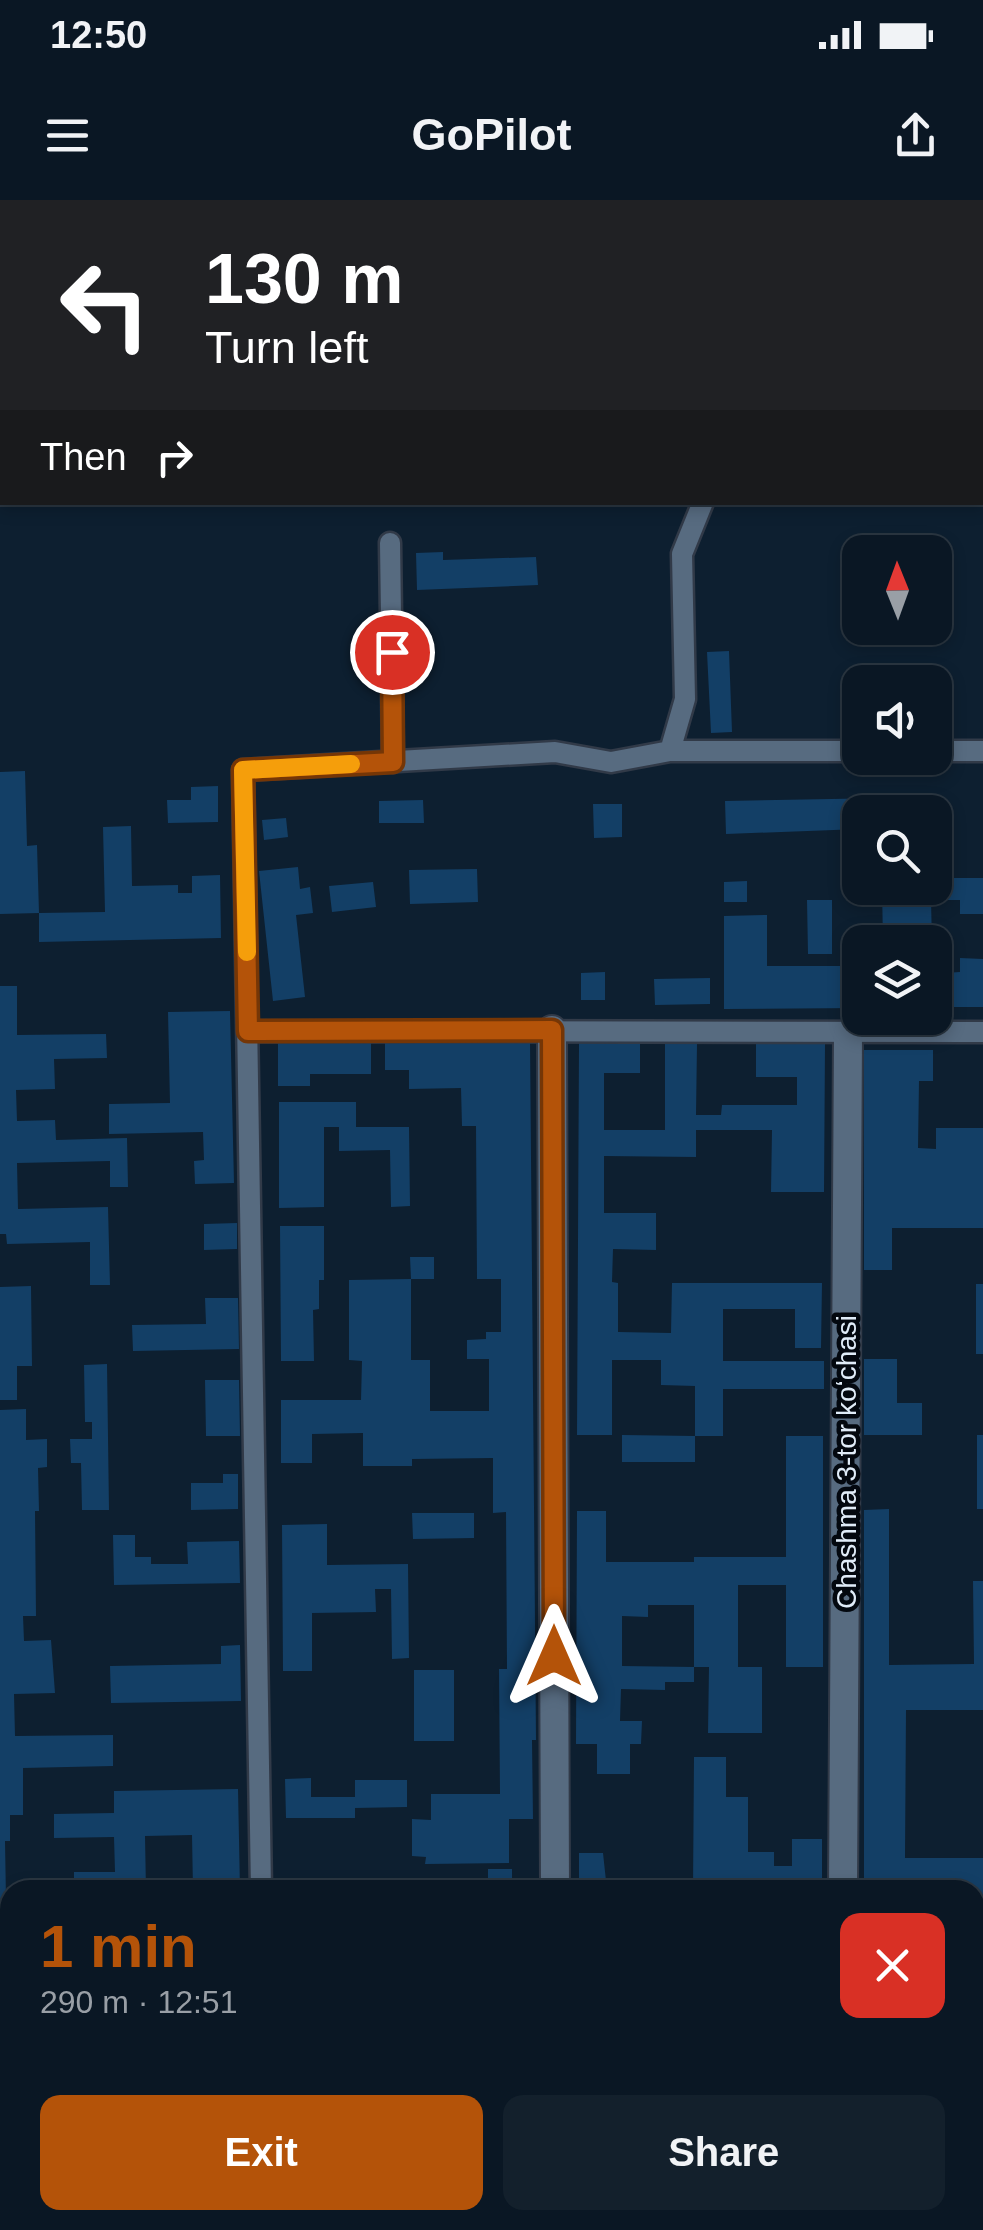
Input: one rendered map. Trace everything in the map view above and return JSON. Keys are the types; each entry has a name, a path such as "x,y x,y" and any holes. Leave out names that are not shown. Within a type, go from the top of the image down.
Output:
{"street":[{"path":"552,1030 554,1880"},
{"name":"Chashma 3-tor koʻchasi","path":"843,1880 848,1035"}],"lane":[{"path":"670,751 685,699 682,554 702,505"},
{"path":"390,543 393,762"},
{"path":"261,1880 243,770 555,752 611,762 670,751 842,751"},
{"path":"952,751 983,751"},
{"path":"248,1031 842,1034"},
{"path":"952,1032 983,1032"}],"building":[{"path":"443,552 443,560 536,557 538,585 417,590 416,553"},
{"path":"729,651 732,732 711,733 707,652"},
{"path":"25,771 27,846 37,845 39,913 0,914 0,772"},
{"path":"218,786 218,822 168,823 167,800 191,800 191,787"},
{"path":"842,799 842,830 726,834 725,801"},
{"path":"423,800 424,823 379,823 379,801"},
{"path":"593,804 622,804 622,837 594,838"},
{"path":"286,818 288,837 264,840 262,820"},
{"path":"131,826 132,886 178,885 178,893 192,893 192,876 220,875 221,938 39,942 39,913 105,912 103,827"},
{"path":"298,867 300,889 310,887 313,913 296,915 305,997 273,1001 259,871"},
{"path":"477,869 478,902 410,904 409,870"},
{"path":"952,878 983,878 983,914 960,914 960,900 952,900"},
{"path":"747,881 747,902 724,902 724,882"},
{"path":"373,882 376,907 332,912 329,886"},
{"path":"807,900 832,900 832,954 808,954"},
{"path":"882,905 931,905 932,925 883,925"},
{"path":"767,915 767,966 841,966 842,1008 724,1009 724,916"},
{"path":"960,958 983,959 983,1007 952,1007 952,972 960,972"},
{"path":"605,972 605,1000 581,1000 581,973"},
{"path":"710,978 710,1004 655,1005 654,979"},
{"path":"0,986 17,986 17,1035 106,1034 107,1058 54,1059 55,1089 16,1090 17,1121 55,1120 56,1140 127,1138 128,1187 110,1187 110,1161 17,1163 18,1209 108,1207 110,1285 90,1285 90,1242 7,1244 6,1234 0,1234"},
{"path":"230,1011 234,1183 195,1184 194,1161 204,1160 203,1132 109,1134 109,1104 170,1103 168,1012"},
{"path":"530,1039 536,1740 532,1740 533,1819 509,1819 509,1863 425,1864 426,1857 412,1856 412,1819 431,1820 431,1794 500,1794 499,1669 507,1669 506,1512 493,1513 493,1458 412,1459 412,1466 363,1466 363,1433 312,1434 312,1463 281,1463 281,1400 361,1400 362,1361 349,1360 349,1280 411,1279 411,1360 430,1360 430,1411 489,1411 489,1359 467,1359 467,1340 486,1339 486,1332 501,1332 501,1279 477,1279 476,1126 462,1126 461,1088 409,1089 409,1070 385,1070 385,1040"},
{"path":"278,1041 371,1041 371,1074 310,1074 310,1086 278,1086"},
{"path":"579,1043 640,1044 640,1073 604,1073 604,1130 665,1130 665,1044 697,1044 696,1115 721,1115 722,1105 797,1105 797,1077 756,1077 756,1044 825,1044 824,1192 771,1192 772,1130 696,1130 696,1157 604,1156 604,1213 656,1213 656,1250 613,1249 618,1332 671,1333 672,1283 822,1283 821,1348 795,1348 795,1309 723,1309 723,1361 824,1361 824,1389 723,1389 723,1436 695,1436 695,1386 661,1385 661,1360 612,1360 612,1435 577,1435"},
{"path":"864,1050 933,1050 933,1081 919,1081 918,1148 936,1149 936,1128 983,1128 983,1228 892,1228 892,1270 864,1270"},
{"path":"279,1102 356,1102 356,1127 409,1127 410,1206 391,1207 390,1150 339,1151 339,1127 324,1127 324,1207 279,1208"},
{"path":"237,1223 237,1249 204,1250 204,1224"},
{"path":"280,1226 324,1226 324,1280 319,1280 319,1309 313,1310 314,1361 281,1361"},
{"path":"410,1257 434,1257 434,1279 411,1279"},
{"path":"976,1284 983,1284 983,1354 976,1354"},
{"path":"31,1286 32,1366 17,1366 17,1400 0,1400 0,1287"},
{"path":"205,1298 238,1298 239,1349 133,1351 132,1325 206,1324"},
{"path":"864,1359 897,1359 897,1403 922,1403 922,1435 864,1435"},
{"path":"107,1364 109,1510 82,1510 81,1463 71,1463 70,1439 92,1439 92,1422 85,1422 84,1365"},
{"path":"205,1380 239,1380 240,1436 206,1436"},
{"path":"26,1409 26,1440 47,1439 47,1467 38,1468 39,1511 35,1511 36,1616 23,1616 24,1641 51,1640 55,1693 14,1694 15,1736 113,1735 113,1766 23,1768 23,1815 10,1815 10,1841 5,1841 6,1880 0,1880 0,1410"},
{"path":"622,1435 695,1436 695,1462 622,1462"},
{"path":"977,1435 983,1435 983,1509 977,1509"},
{"path":"786,1436 823,1436 823,1667 786,1667 786,1585 738,1585 738,1667 762,1667 762,1733 708,1733 709,1667 694,1667 694,1682 665,1682 665,1690 621,1689 620,1721 642,1721 641,1744 630,1744 630,1774 597,1774 597,1744 576,1744 577,1511 606,1511 606,1562 786,1557","holes":["648,1605 694,1605 694,1667 622,1666 622,1616 648,1617"]},
{"path":"223,1474 238,1474 238,1509 191,1510 191,1483 223,1483"},
{"path":"889,1509 889,1665 974,1664 973,1581 983,1581 983,1710 906,1710 905,1858 983,1858 983,1880 864,1880 864,1510"},
{"path":"412,1513 474,1513 474,1538 413,1539"},
{"path":"327,1524 327,1565 408,1564 409,1658 392,1659 391,1589 375,1589 376,1612 312,1613 312,1671 283,1671 282,1525"},
{"path":"113,1535 135,1535 135,1557 151,1557 151,1564 188,1564 187,1542 239,1541 240,1583 114,1585"},
{"path":"240,1645 241,1701 111,1703 110,1666 221,1664 221,1646"},
{"path":"414,1670 454,1670 454,1741 414,1741"},
{"path":"694,1757 726,1757 726,1797 748,1797 748,1852 774,1852 774,1866 792,1866 792,1839 822,1839 822,1880 693,1880"},
{"path":"311,1778 311,1797 355,1797 355,1780 407,1780 407,1807 355,1808 355,1818 286,1818 285,1779"},
{"path":"238,1789 240,1880 193,1880 192,1835 145,1836 146,1880 74,1880 74,1872 115,1872 114,1837 54,1838 54,1814 114,1813 114,1791"},
{"path":"579,1853 603,1853 606,1880 579,1880"},
{"path":"488,1869 512,1869 512,1880 488,1880"}],"slow traffic":[{"path":"247,952 243,770 351,764"}],"route":[{"path":"392,652 393,762 243,770 248,1031 552,1030 554,1656"}]}
